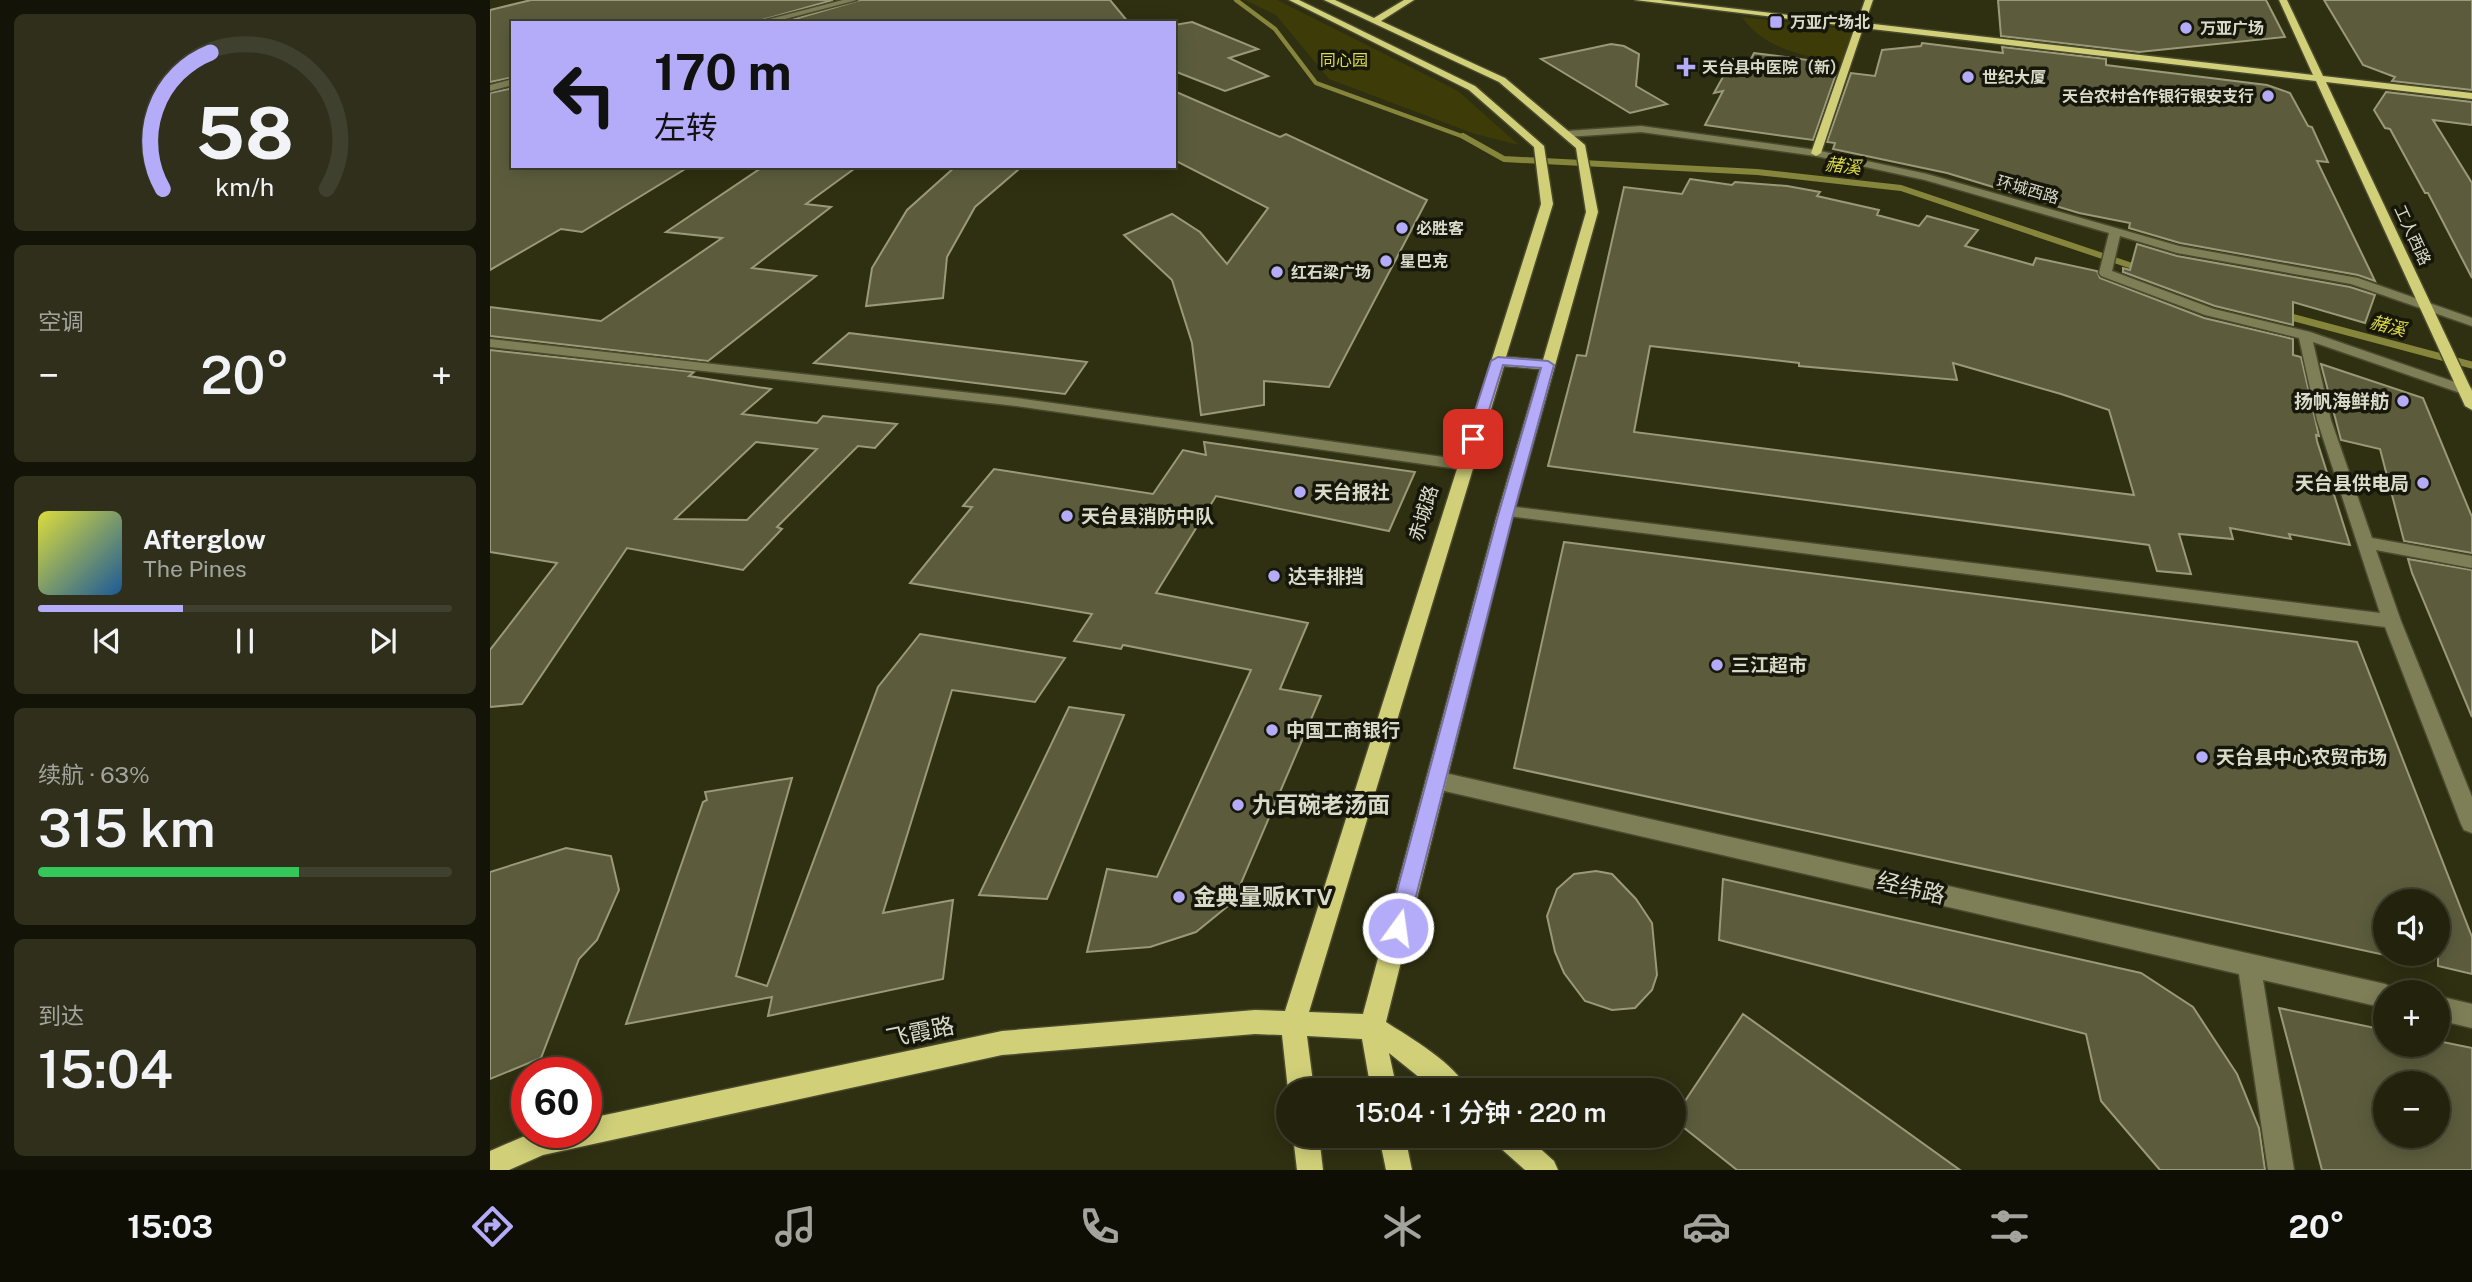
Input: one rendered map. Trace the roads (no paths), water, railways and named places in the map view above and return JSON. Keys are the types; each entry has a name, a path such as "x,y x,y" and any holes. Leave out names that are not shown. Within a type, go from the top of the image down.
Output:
{"main road":[{"name":"赤城路","path":"1293,0 1472,88 1538,146 1546,204 1293,1023 1300,1078"},
{"path":"1328,0 1502,80 1581,147 1592,212 1507,511 1372,1027 1382,1078"},
{"path":"1373,22 1410,0"},
{"path":"1639,0 2472,96"},
{"path":"1816,153 1869,0"},
{"name":"工人西路","path":"2283,0 2469,392 2472,406"},
{"path":"1498,361 1548,365"},
{"name":"飞霞路","path":"490,1165 542,1142 1002,1043 1255,1022 1372,1027"},
{"path":"1372,1027 1413,1054 1440,1078"},
{"path":"1307,1148 1310,1170"},
{"path":"1394,1148 1399,1170"},
{"path":"1520,1148 1545,1170"}],"street":[{"path":"766,21 853,0"},
{"path":"490,88 511,83"},
{"name":"环城西路","path":"1567,134 1641,129 1816,153 1927,177 2177,249 2354,281 2472,322"},
{"path":"2115,233 2105,273 2210,312 2305,335 2469,392"},
{"path":"2305,335 2324,420 2365,542 2392,621 2472,824"},
{"path":"490,343 1016,402 1465,465"},
{"path":"1507,511 2392,621"},
{"path":"2365,542 2472,562"},
{"name":"经纬路","path":"1436,780 2373,993"},
{"path":"2249,965 2281,1170"},
{"path":"2450,1011 2472,1016"}],"waterway":[{"name":"赭溪","path":"1236,0 1275,29 1316,83 1466,138"},
{"name":"赭溪","path":"1466,138 1504,159 1757,172 1901,188 2141,269"},
{"name":"赭溪","path":"2284,315 2472,365"}],"place":[{"name":"万亚广场北","path":"1776,22"},
{"name":"万亚广场","path":"2186,28"},
{"name":"天台县中医院（新）","path":"1686,67"},
{"name":"世纪大厦","path":"1968,77"},
{"name":"天台农村合作银行银安支行","path":"2268,96"},
{"name":"必胜客","path":"1402,228"},
{"name":"星巴克","path":"1386,261"},
{"name":"红石梁广场","path":"1277,272"},
{"name":"扬帆海鲜舫","path":"2403,401"},
{"name":"天台县供电局","path":"2423,483"},
{"name":"天台报社","path":"1300,492"},
{"name":"天台县消防中队","path":"1067,516"},
{"name":"达丰排挡","path":"1274,576"},
{"name":"三江超市","path":"1717,665"},
{"name":"中国工商银行","path":"1272,730"},
{"name":"天台县中心农贸市场","path":"2202,757"},
{"name":"九百碗老汤面","path":"1238,805"},
{"name":"金典量贩KTV","path":"1179,897"}],"park label":[{"name":"同心园","path":"1344,60"}]}
